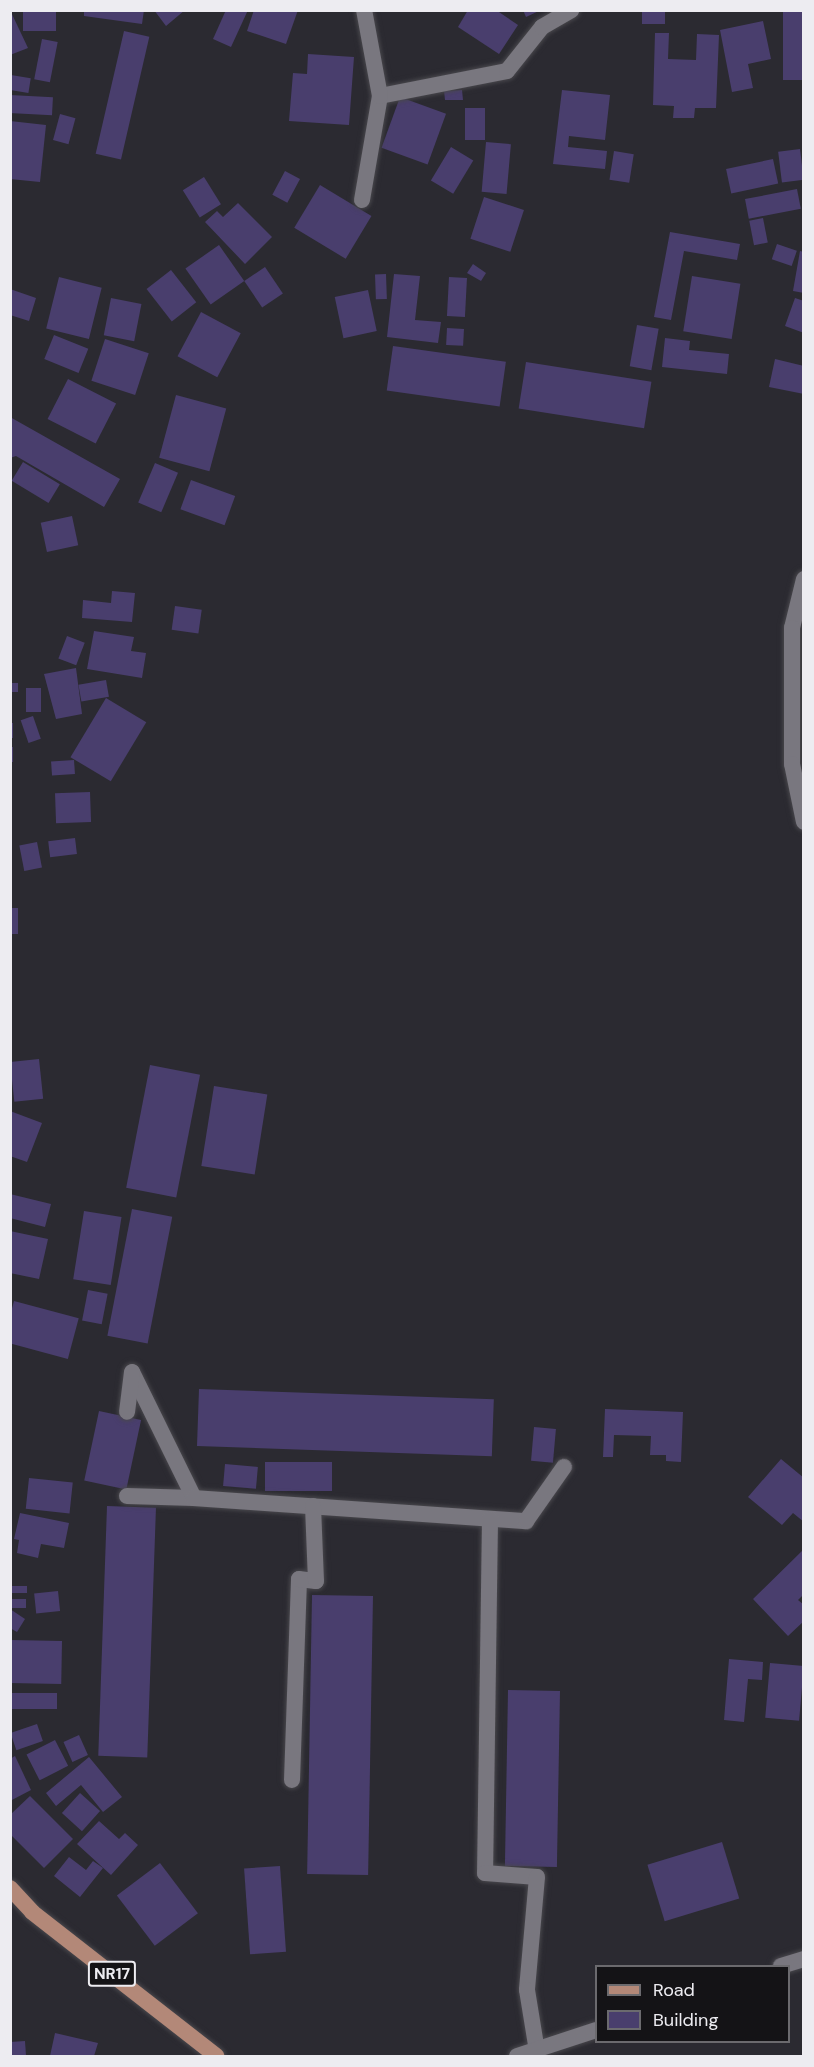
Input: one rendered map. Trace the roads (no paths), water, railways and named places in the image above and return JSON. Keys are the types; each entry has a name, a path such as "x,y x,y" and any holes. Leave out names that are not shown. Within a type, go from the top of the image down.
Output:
{"main road":[{"name":"NR17","path":"10,1888 32,1912 216,2056"}],"street":[{"path":"362,200 380,96 364,10"},
{"path":"380,96 507,71 542,27 572,10"},
{"path":"804,579 798,628 792,764 804,822"},
{"path":"127,1412 132,1372 194,1498"},
{"path":"127,1496 194,1498 526,1521 564,1467"},
{"path":"292,1780 299,1579 316,1581 313,1506"},
{"path":"489,1519 484,1873 537,1877 527,1990 537,2051"},
{"path":"784,1965 804,1959"},
{"path":"517,2056 595,2031"}]}
